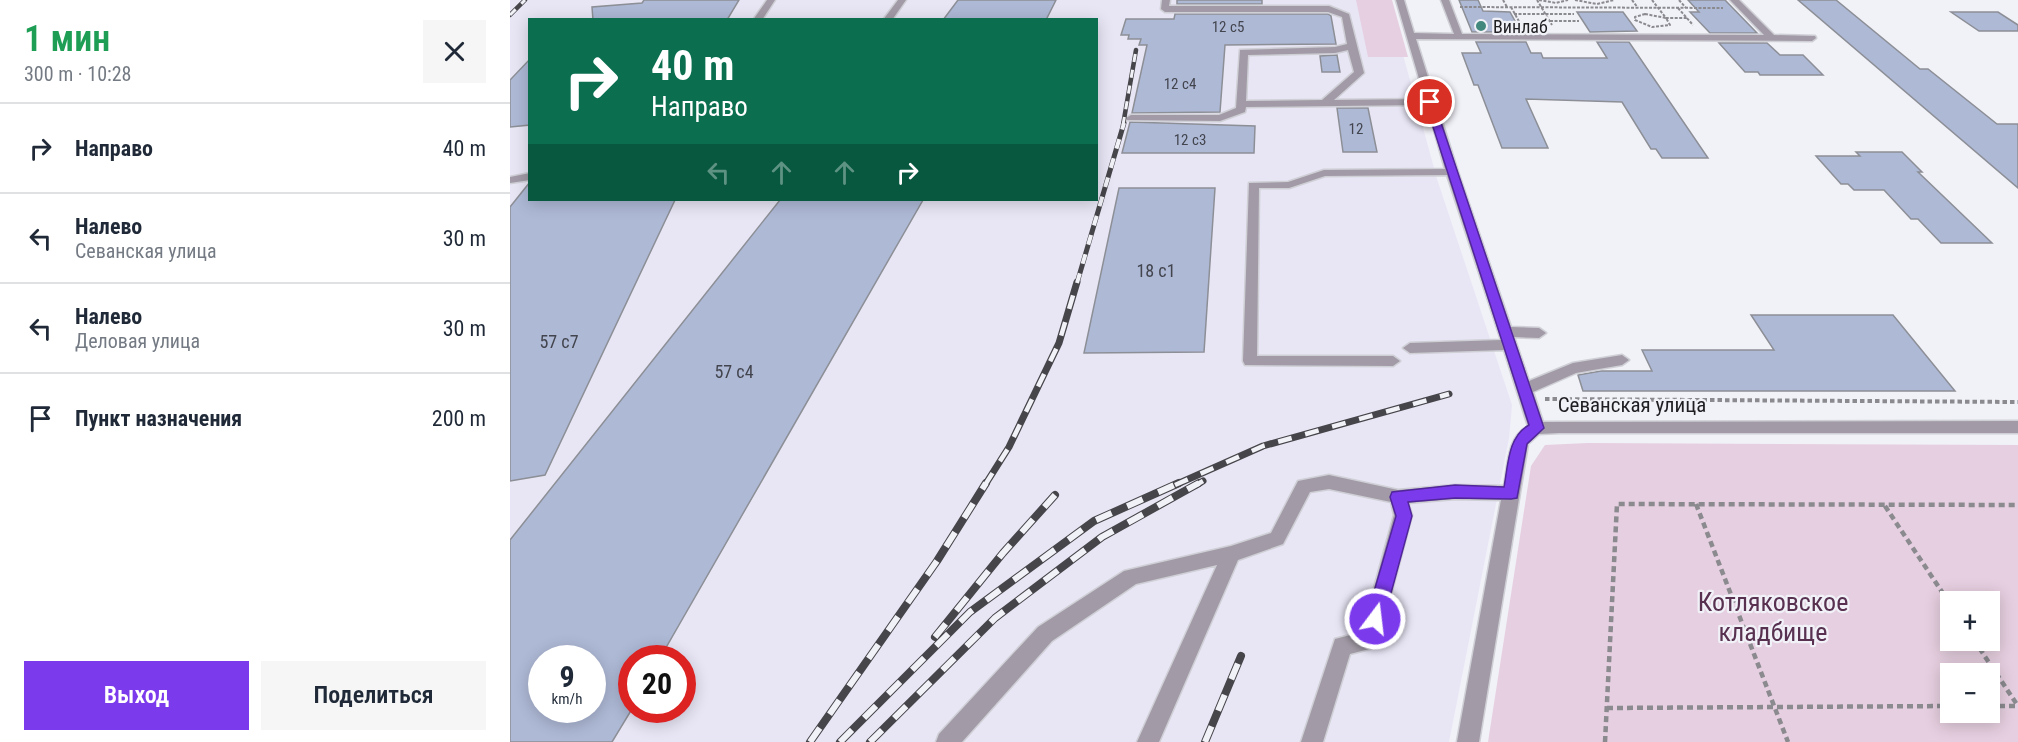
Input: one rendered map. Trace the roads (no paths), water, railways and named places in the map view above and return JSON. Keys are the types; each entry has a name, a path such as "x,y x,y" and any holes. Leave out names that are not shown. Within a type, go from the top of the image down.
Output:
{"street":[{"path":"759,18 771,0"},
{"path":"888,18 902,0"},
{"path":"1166,0 1165,9 1284,4 1329,9 1346,16 1359,73 1325,103"},
{"path":"1400,0 1452,172 1537,428"},
{"path":"1734,0 1772,38"},
{"path":"1446,4 1458,36"},
{"path":"1411,36 1812,38"},
{"path":"1131,118 1220,118 1241,110 1243,52 1335,50 1352,46"},
{"path":"1241,104 1430,102"},
{"path":"1394,361 1250,361 1253,184 1289,185 1324,173 1452,172"},
{"path":"510,180 528,176"},
{"path":"1410,348 1508,339 1539,333"},
{"path":"1527,394 1573,368 1622,360"},
{"name":"Севанская улица","path":"1468,742 1520,442 1529,432 1537,428 2018,427"},
{"path":"947,742 1045,634 1131,577 1231,554 1277,539 1304,486 1329,482 1398,497 1455,492 1511,493"},
{"path":"1312,742 1342,646 1370,640 1404,516 1398,497"},
{"path":"1148,742 1231,554"}],"railway":[{"path":"510,15 525,0"},
{"path":"1123,125 1136,50"},
{"path":"1077,283 1124,123"},
{"path":"985,485 1009,447 1059,343 1077,282"},
{"path":"1175,485 1263,446 1449,394"},
{"path":"1196,485 1203,481"},
{"path":"810,742 937,561 986,483"},
{"path":"840,742 970,612 1094,521 1179,483"},
{"path":"870,742 995,618 1102,537 1199,483"},
{"path":"935,637 1003,553 1055,495"},
{"path":"1205,742 1241,656"}],"place":[{"name":"Винлаб","path":"1481,26"}],"park label":[{"name":"Котляковское кладбище","path":"1773,617"}]}
